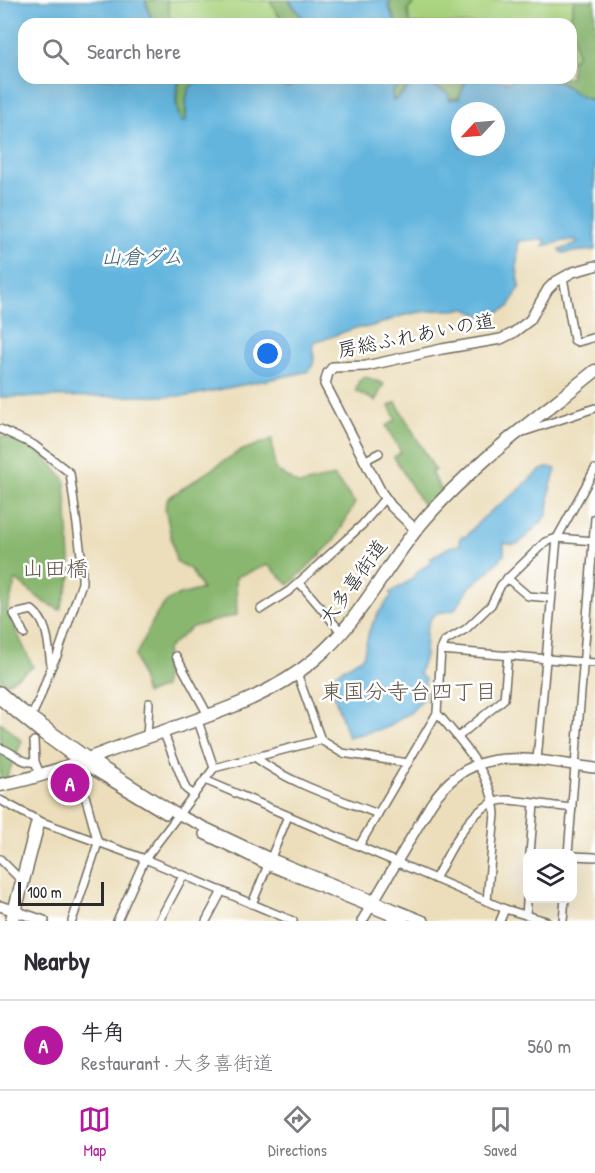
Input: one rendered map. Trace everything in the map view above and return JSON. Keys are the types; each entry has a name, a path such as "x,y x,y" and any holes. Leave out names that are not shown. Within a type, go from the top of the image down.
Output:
{"highway":[{"name":"大多喜街道","path":"0,785 41,776 202,717 265,691 297,673 316,659 342,633 416,530 457,485 595,371"}],"street":[{"name":"房総ふれあいの道","path":"416,530 385,498 364,461 325,384 328,373 333,367 366,366 501,339 530,320 548,289 563,277 595,266"},
{"path":"563,277 574,340 578,342 595,338"},
{"path":"519,433 595,408"},
{"path":"0,429 34,445 70,473 82,562 82,583 40,701 31,716"},
{"path":"364,461 379,453"},
{"path":"537,760 557,538 595,469"},
{"path":"261,609 299,582 362,525 385,498"},
{"path":"568,849 595,518"},
{"path":"358,846 437,713 441,650 446,641 466,629 491,605 501,585 540,546 557,538 594,541"},
{"path":"507,578 528,596 551,598"},
{"path":"299,582 342,633"},
{"path":"24,634 14,614 32,610 40,616 44,623 51,666"},
{"path":"441,650 595,663"},
{"path":"458,738 504,699 508,655"},
{"path":"176,656 202,717 214,768"},
{"path":"297,673 321,740 342,753 408,763"},
{"path":"0,691 81,761"},
{"path":"0,700 43,735 81,761 177,817 269,861 373,904 424,921"},
{"path":"147,737 149,703"},
{"path":"437,713 477,764 495,802 487,902"},
{"path":"163,731 186,789 194,795"},
{"path":"117,921 145,859 214,768 321,740"},
{"path":"34,741 35,762 41,776"},
{"path":"0,748 27,763 35,762"},
{"path":"256,758 267,766 314,789 378,814"},
{"path":"362,921 442,787 452,778 477,764 497,759 537,760 595,768"},
{"path":"72,921 98,843 80,777 81,761"},
{"path":"205,780 487,902 546,921"},
{"path":"0,800 38,821 145,859 293,921"},
{"path":"435,879 468,823 477,812 495,802 506,800 572,808"},
{"path":"530,849 534,804"},
{"path":"252,904 288,816"},
{"path":"15,914 20,879 38,821"},
{"path":"9,921 15,914 38,821"},
{"path":"577,855 595,857"},
{"path":"0,859 20,879"},
{"path":"159,921 183,876"},
{"path":"206,921 222,891"},
{"path":"526,915 527,903"},
{"path":"563,921 565,903"},
{"path":"373,904 404,921"},
{"path":"0,906 15,914 44,921"},
{"path":"500,921 505,909"}],"green space":[{"path":"146,0 167,0 170,18 151,18"},
{"path":"167,0 270,0 280,18 170,18"},
{"path":"270,0 288,0 302,18 281,18"},
{"path":"391,0 416,0 408,10 409,18 394,18 389,5"},
{"path":"416,0 574,0 571,18 409,18 408,10"},
{"path":"574,0 595,0 595,100 580,97 563,84 577,84 577,18 571,17"},
{"path":"179,84 196,84 188,91 185,121 181,121 177,95"},
{"path":"398,84 413,84 393,100 392,92"},
{"path":"429,84 464,84 459,98 450,99 449,94"},
{"path":"366,377 384,384 375,401 356,391 358,382"},
{"path":"396,402 435,470 431,473 444,494 427,512 394,457 401,452 386,426 396,420 389,406"},
{"path":"0,436 34,444 65,480 71,576 60,610 44,602 16,580 7,611 33,667 6,684 0,678"},
{"path":"272,439 275,469 299,485 334,476 355,503 334,541 289,585 268,565 236,577 237,615 192,627 167,649 164,687 146,694 135,656 151,626 160,610 170,599 202,589 191,570 176,561 165,507 168,498 238,452"},
{"path":"0,722 22,741 6,779 0,779"}],"water":[{"name":"山倉ダム","path":"0,0 145,0 150,18 18,18 18,84 178,84 176,100 181,122 186,121 187,97 189,88 194,84 279,84 286,88 292,84 397,84 392,92 393,101 414,84 434,86 449,94 449,100 459,99 465,84 561,84 580,96 595,101 595,250 562,253 560,250 578,243 576,240 543,246 546,241 543,239 518,241 517,269 520,286 509,307 488,318 463,308 401,316 373,326 355,328 314,343 312,367 306,372 188,396 0,397"},
{"path":"289,0 390,0 388,6 393,18 303,18"},
{"path":"550,467 556,469 545,518 519,543 513,545 504,543 504,555 470,587 456,608 437,613 431,618 426,631 425,656 419,674 425,679 424,698 411,712 386,728 348,737 328,678 363,657 369,631 377,615 392,595 390,593 430,564 430,559 449,547 460,545 459,540 462,536 466,537 482,519 534,475"}],"place":[{"name":"牛角","path":"70,783"}],"district":[{"name":"山田橋","path":"55,568"},
{"name":"東国分寺台四丁目","path":"409,691"}]}
